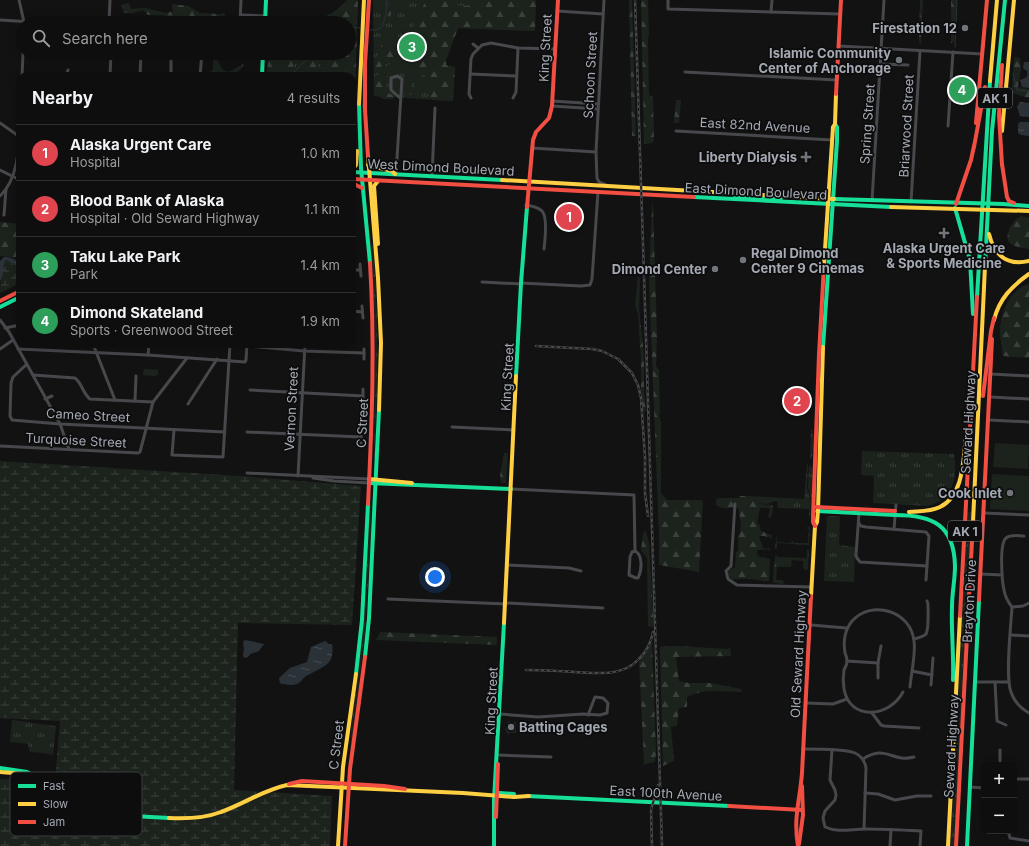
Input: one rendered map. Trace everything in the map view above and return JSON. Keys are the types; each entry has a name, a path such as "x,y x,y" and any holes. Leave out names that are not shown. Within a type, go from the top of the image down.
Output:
{"main road":[{"path":"265,16 266,0"},
{"name":"C Street","path":"345,846 349,786 368,628 381,362 377,266 368,173 364,93 366,40 364,0"},
{"name":"C Street","path":"338,846 342,785 361,626 373,394 373,328 369,254 362,188 359,112 361,43 369,0"},
{"name":"King Street","path":"494,846 496,769 498,761 526,205 534,137 536,132 549,118 552,106 558,0"},
{"name":"Old Seward Highway","path":"832,199 832,140 833,127 835,124 841,0"},
{"path":"974,147 987,0"},
{"name":"Seward Highway","path":"948,846 987,110 997,0"},
{"path":"1006,0 999,108 1002,165 1008,200 1021,206"},
{"name":"Seward Highway","path":"956,846 993,124 1006,0"},
{"path":"1002,165 1002,133 1014,0"},
{"path":"974,347 970,265 967,247 955,208 974,147 992,45"},
{"path":"262,72 263,60"},
{"path":"356,165 356,122 359,112"},
{"name":"Old Seward Highway","path":"798,846 796,837 800,810 798,794 801,783 811,625 815,526 818,522 816,509 818,358 831,205 836,168 837,127 835,124"},
{"path":"832,140 834,143 836,168"},
{"path":"368,164 392,171 395,174"},
{"name":"West Dimond Boulevard","path":"356,171 529,183"},
{"name":"West Dimond Boulevard","path":"356,179 528,188"},
{"path":"377,266 378,245 374,186 378,181"},
{"name":"East Dimond Boulevard","path":"529,183 872,201 956,202 1029,206"},
{"path":"356,185 362,188"},
{"name":"East Dimond Boulevard","path":"528,188 879,208 955,208 1029,212"},
{"path":"678,190 678,196"},
{"path":"726,199 742,197 762,198 766,195"},
{"path":"762,201 773,198 800,197"},
{"path":"879,208 907,205 911,202"},
{"name":"Old Seward Highway","path":"816,509 831,205"},
{"path":"988,216 989,236 996,252 1004,259 1011,262 1020,263 1029,261"},
{"name":"Brayton Drive","path":"967,846 994,318 998,306 1005,295 1029,274"},
{"path":"824,279 826,281 827,303"},
{"path":"0,300 16,292"},
{"path":"0,307 16,299"},
{"path":"978,428 994,318"},
{"path":"816,509 859,513 895,513 932,511 945,504 959,485 971,414"},
{"path":"369,481 511,489"},
{"path":"816,509 895,513 920,517 934,522 946,533 953,548 954,559 952,608 954,643 953,743"},
{"path":"0,768 24,772"},
{"path":"0,772 10,772"},
{"path":"142,816 193,818 215,814 230,809 271,789 299,781 382,790 408,790"},
{"path":"349,786 394,787 408,790"},
{"path":"382,790 384,788 394,787"},
{"name":"East 100th Avenue","path":"408,790 462,793 472,792 496,795 800,810"}],"street":[{"path":"19,0 23,16"},
{"path":"109,16 110,0"},
{"path":"241,0 240,15 265,16"},
{"name":"Schoon Street","path":"604,0 596,152 598,180 608,186"},
{"path":"668,0 668,9 840,14"},
{"path":"771,12 772,0"},
{"name":"Spring Street","path":"872,201 884,0"},
{"path":"557,11 603,14"},
{"path":"0,20 16,21"},
{"path":"471,98 469,94 473,54 482,45 492,43 518,48 555,49"},
{"path":"473,44 478,48"},
{"path":"839,46 982,54"},
{"path":"512,98 516,92 518,48"},
{"name":"Briarwood Street","path":"911,202 920,51"},
{"path":"948,126 952,52"},
{"path":"22,72 23,60"},
{"path":"110,72 111,60"},
{"path":"140,72 141,60"},
{"path":"171,60 171,72"},
{"path":"200,72 201,60"},
{"path":"881,64 908,65"},
{"path":"685,72 837,80"},
{"path":"470,74 516,76"},
{"path":"395,174 402,79 397,76 391,78 391,90 400,98"},
{"path":"552,101 598,104"},
{"path":"552,106 598,109"},
{"path":"432,176 435,108"},
{"path":"0,123 16,134"},
{"name":"East 82nd Avenue","path":"676,131 832,140"},
{"path":"532,148 596,152"},
{"path":"0,196 6,189 16,167"},
{"path":"0,170 16,178"},
{"path":"4,215 6,189"},
{"path":"482,282 581,286 590,285 592,279 598,192"},
{"path":"526,205 537,208 544,215 544,249"},
{"path":"360,264 361,276"},
{"path":"362,306 362,318"},
{"path":"356,311 362,312"},
{"path":"0,320 16,345"},
{"path":"5,328 16,326"},
{"path":"0,349 13,340"},
{"path":"94,348 115,400"},
{"path":"148,355 149,348"},
{"path":"174,430 172,455 223,457 230,348"},
{"path":"18,349 96,352 246,362 247,348"},
{"path":"276,348 304,351 364,353"},
{"name":"Vernon Street","path":"298,476 301,392 304,348"},
{"path":"18,349 60,424 69,449"},
{"path":"364,349 364,359"},
{"name":"Turquoise Street","path":"0,446 138,453 140,452 153,402 187,358"},
{"path":"188,404 217,359"},
{"name":"Cameo Street","path":"27,364 13,377 11,383 10,418 15,421 225,432"},
{"path":"991,374 1029,376"},
{"path":"33,376 75,378 78,380 88,398 153,402"},
{"path":"135,401 136,376"},
{"path":"363,389 363,400"},
{"path":"250,390 363,396"},
{"path":"45,399 52,396"},
{"path":"990,397 1029,399"},
{"path":"989,420 1029,422"},
{"path":"452,427 514,430"},
{"path":"361,431 361,443"},
{"path":"247,432 361,437"},
{"path":"247,473 369,481"},
{"path":"511,489 634,495 635,551"},
{"path":"735,504 732,566 726,571 728,579 736,585 812,587"},
{"path":"894,529 896,505"},
{"path":"859,513 856,555 858,561 862,563 927,566"},
{"path":"984,513 1029,516"},
{"path":"859,523 861,526 866,527 926,532 928,534 926,580"},
{"path":"1024,536 1012,535 1006,538 1002,544 1002,575 1008,603 1012,607 1009,682 1010,691 1021,708 1029,712"},
{"path":"635,551 639,553 640,557 640,574 638,578 629,575 630,556 632,552 635,551"},
{"path":"507,566 569,568 581,571"},
{"path":"981,574 1002,575"},
{"path":"388,599 603,608"},
{"path":"914,639 922,637 927,629 927,601"},
{"path":"1012,607 1022,606 1029,603"},
{"path":"903,692 897,701 892,705 872,713 861,711 854,707 847,699 843,681 847,661 844,646 846,628 862,613 879,609 886,610 900,616 908,623 914,639 910,687"},
{"path":"811,625 846,628"},
{"path":"1011,635 1029,636"},
{"path":"878,678 878,663 881,646"},
{"path":"931,685 933,658"},
{"path":"847,661 878,663"},
{"path":"912,671 932,675"},
{"path":"975,682 1009,682"},
{"path":"995,682 997,721 1006,725"},
{"path":"500,714 538,717 588,715 606,714 608,703 603,698 594,697 588,715"},
{"path":"806,703 833,704 847,699"},
{"path":"872,713 881,725 884,726 919,728"},
{"path":"803,749 851,751 863,759 866,768 864,829"},
{"path":"832,750 830,780 836,795 835,800 825,810 823,818 825,827 845,830 864,829 921,832 920,846"},
{"path":"1000,750 1000,762"},
{"path":"863,759 872,754 881,752 900,758 909,759 914,757"},
{"path":"498,755 551,757"},
{"path":"1017,779 1029,779"},
{"path":"970,787 981,788"},
{"path":"865,793 878,794 895,800 899,800 911,794 931,796"},
{"path":"890,846 891,830"},
{"path":"1009,834 1010,838 1029,841"}],"green space":[{"path":"347,0 358,0 356,56 356,16 325,16 338,9"},
{"path":"347,0 358,0 357,23 356,16 327,16"},
{"path":"373,0 534,0 532,31 458,28 446,60 453,101 374,96"},
{"path":"389,0 395,0 390,17 387,15"},
{"path":"444,0 463,6 477,5 485,0 536,0 535,31 458,28 446,60 446,65 455,67 453,101 433,100 429,96 430,80 424,75 416,75 416,69 411,69 406,60 404,51 412,33 414,22 425,3"},
{"path":"629,0 632,0 636,136 632,136"},
{"path":"641,0 648,0 649,95 653,97 654,140 652,143 644,144"},
{"path":"920,0 923,0 921,44 919,43"},
{"path":"951,0 957,0 954,42 951,43 951,27"},
{"path":"129,3 131,9 146,8 166,13 173,11 172,4 188,6 200,13 224,13 226,16 148,15 143,10 133,13 124,13 121,5"},
{"path":"364,36 362,76 365,163 361,83"},
{"path":"357,37 356,72 301,72 312,60 318,60 318,67 330,66 328,60 356,60"},
{"path":"381,39 402,40 403,43 400,58 385,59 380,69 375,69 376,57 381,51"},
{"path":"1014,57 1020,58 1021,69 1018,87 1029,89 1029,98 1012,93"},
{"path":"213,60 218,60 223,72 209,71 213,70"},
{"path":"268,60 356,60 355,72 267,72"},
{"path":"268,60 300,60 293,65 290,72 267,72"},
{"path":"243,64 244,65 238,72 229,72"},
{"path":"390,64 404,64 401,74 395,73 386,76 386,67"},
{"path":"382,74 386,77 388,76 386,88 387,92 394,96 394,99 383,99 379,96 374,96 374,77"},
{"path":"407,78 412,82 411,95 403,96 407,87"},
{"path":"415,79 428,79 427,93 415,93"},
{"path":"676,100 681,100 679,123 674,123"},
{"path":"652,204 657,335 656,366 659,370 659,416 661,422 661,493 667,500 703,501 699,572 659,565 649,282"},
{"path":"1021,216 1029,218 1029,249 1015,246 1008,241 1007,238 1009,230"},
{"path":"0,222 16,224 16,258 0,256"},
{"path":"369,233 373,246 376,278 377,401 374,467 375,319"},
{"path":"6,260 16,266 16,285 0,293 1,276"},
{"path":"638,276 640,279 639,308 644,356 644,390 646,411 643,411 638,314 635,305"},
{"path":"1029,284 1029,358 1003,356 1000,324 1004,310 1011,296 1022,287"},
{"path":"144,369 158,370 158,374 155,376 143,375"},
{"path":"811,428 814,444 810,460"},
{"name":"Cook Inlet","path":"995,443 1029,445 1028,469 993,467"},
{"path":"862,451 954,454 955,471 952,487 943,499 927,506 873,503 874,476 861,475"},
{"path":"504,453 508,453 506,483 501,483 500,475"},
{"path":"0,461 240,476 361,486 352,625 238,623 234,790 332,796 330,846 0,846 0,779 10,779 10,836 142,836 142,772 56,772 60,721 0,718"},
{"path":"807,464 807,488 811,502 810,516 809,509 778,508 777,502 774,501 764,504 753,501 747,496 804,499"},
{"path":"809,465 812,468 812,501 808,488"},
{"name":"Cook Inlet","path":"992,474 1029,476 1029,511 990,509"},
{"path":"370,495 371,532 365,634 350,754 352,713 360,662 365,608"},
{"path":"740,496 747,496 760,504 773,506 772,516 770,518 768,516 769,508 760,508 757,524 759,524 761,531 772,535 771,539 769,536 759,536 763,548 767,550 757,550 757,554 761,558 770,559 769,581 754,579 731,579 727,572 735,567 736,552 738,551 738,536 741,525 738,508 719,507 716,505 716,500 718,498 739,498"},
{"path":"967,512 972,512 954,846 950,846"},
{"path":"827,516 840,516 839,545 855,547 854,582 824,581"},
{"path":"807,527 810,527 809,546 777,543 777,549 775,549 777,534 777,542 790,543 793,541 794,543 808,543 809,529 807,529"},
{"path":"645,530 649,542 653,627 648,626 647,558 641,550"},
{"path":"807,549 809,550 808,569 805,570 803,568 803,561 792,560 791,567 777,567 776,580 783,580 784,584 773,582 776,554 777,557 807,558"},
{"path":"380,632 497,637 497,645 376,640"},
{"path":"652,642 656,753 655,762 644,764 639,662"},
{"path":"676,646 730,648 731,656 676,657 679,681 689,683 711,683 741,689 742,692 707,691 687,697 687,707 679,708 677,726 671,727 674,761 663,766 660,647"},
{"path":"797,664 804,664 802,689 796,688"},
{"path":"12,720 55,726 53,755 30,752 28,744 10,742"},
{"name":"Batting Cages","path":"509,720 510,722 516,722 516,733 510,733 508,735 505,729"}],"water":[{"path":"1024,62 1029,62 1029,88 1022,87 1020,80 1027,75 1027,71 1023,68"},
{"path":"1020,102 1029,103 1029,117 1020,116 1017,107"},
{"path":"1020,122 1029,122 1029,136 1018,133 1018,124"},
{"path":"4,257 16,260 16,266 6,260 0,281 0,261"},
{"path":"245,640 264,644 259,651 244,658 243,642"},
{"path":"325,641 332,644 332,656 327,664 294,685 280,683 279,678 290,668 307,662 311,647"}],"waterway":[{"path":"369,30 376,30 382,27 386,14 387,0"},
{"path":"955,47 957,0"},
{"path":"356,28 360,28"},
{"path":"294,72 307,60"},
{"path":"1013,73 1017,90 1029,91"}],"railway":[{"path":"635,0 662,846"},
{"path":"536,346 592,349 602,351 618,359 632,373 638,385 641,398 645,458 645,493 648,516"},
{"path":"526,670 609,673 625,669 642,656 648,647 653,632"},
{"path":"652,846 651,810 658,785"}],"traffic: fast":[{"path":"265,16 266,0"},
{"path":"985,266 992,131 1005,0"},
{"path":"262,72 263,60"},
{"path":"977,297 990,81"},
{"path":"359,104 361,168 370,263"},
{"path":"823,347 837,141 837,127 835,124"},
{"path":"356,172 502,180"},
{"path":"734,198 762,198 766,195"},
{"path":"694,197 891,207"},
{"path":"766,200 781,198"},
{"path":"834,199 1029,206"},
{"path":"516,376 527,207"},
{"path":"955,208 970,260 973,314"},
{"path":"0,307 16,299"},
{"path":"365,657 369,618 379,410"},
{"path":"369,483 511,489"},
{"path":"356,674 362,620 368,504"},
{"path":"817,511 895,515"},
{"path":"895,515 920,517 930,520 939,525 946,532 951,541 954,552 955,566 952,601 953,680"},
{"path":"967,846 979,600"},
{"path":"494,846 494,800 504,623"},
{"path":"0,768 27,772"},
{"path":"499,793 514,794"},
{"path":"527,796 729,806"},
{"path":"142,816 169,818"}],"traffic: slow":[{"path":"359,104 364,0"},
{"path":"990,81 997,0"},
{"path":"1002,131 1014,0"},
{"path":"824,265 836,94"},
{"path":"356,165 357,151"},
{"path":"368,156 378,278 381,343 379,410"},
{"path":"368,165 392,171 395,174"},
{"path":"502,180 834,199"},
{"path":"378,181 374,186 378,244"},
{"path":"891,207 1029,211"},
{"path":"989,234 994,248 1003,257 1014,262 1029,261"},
{"path":"973,522 985,266"},
{"path":"994,320 996,312 1003,299 1017,283 1029,274"},
{"path":"811,596 815,526 818,511 823,347"},
{"path":"504,623 516,376"},
{"path":"909,512 936,509 948,501 954,494 961,476 966,437"},
{"path":"369,479 412,483"},
{"path":"948,846 960,616"},
{"path":"338,846 343,767 356,674"},
{"path":"0,772 10,773"},
{"path":"169,818 196,818 209,816 229,809 270,790 287,785 463,793 514,797 529,796"}],"traffic: jam":[{"path":"368,156 365,110 365,64 369,0"},
{"path":"527,207 533,140 536,132 549,118 552,106 558,0"},
{"path":"836,94 841,0"},
{"path":"976,123 987,0"},
{"path":"1002,65 999,115 1002,165"},
{"path":"974,147 985,87"},
{"path":"956,204 971,160 974,146"},
{"path":"1002,164 1007,197 1009,201 1014,203"},
{"path":"356,179 694,197"},
{"path":"356,185 362,188"},
{"path":"368,504 372,383 372,293 370,263"},
{"path":"815,526 813,517 824,265"},
{"path":"0,301 16,293"},
{"path":"960,616 977,297"},
{"path":"983,396 994,318"},
{"path":"979,600 992,339"},
{"path":"816,507 895,511"},
{"path":"956,846 973,522"},
{"path":"798,846 796,827 802,773 811,596"},
{"path":"345,846 350,769 365,657"},
{"path":"496,817 498,764"},
{"path":"289,784 302,781 384,786 405,789"},
{"path":"799,844 803,815 802,786"},
{"path":"729,806 802,810"}],"place":[{"name":"Firestation 12","path":"965,28"},
{"name":"Taku Lake Park","path":"412,47"},
{"name":"Islamic Community Center of Anchorage","path":"899,60"},
{"name":"Dimond Skateland","path":"962,90"},
{"name":"Liberty Dialysis","path":"806,157"},
{"name":"Alaska Urgent Care","path":"569,217"},
{"name":"Alaska Urgent Care & Sports Medicine","path":"944,233"},
{"name":"Regal Dimond Center 9 Cinemas","path":"743,260"},
{"name":"Dimond Center","path":"715,269"},
{"name":"Blood Bank of Alaska","path":"797,401"},
{"name":"Cook Inlet","path":"1010,493"},
{"name":"Batting Cages","path":"511,727"}]}
